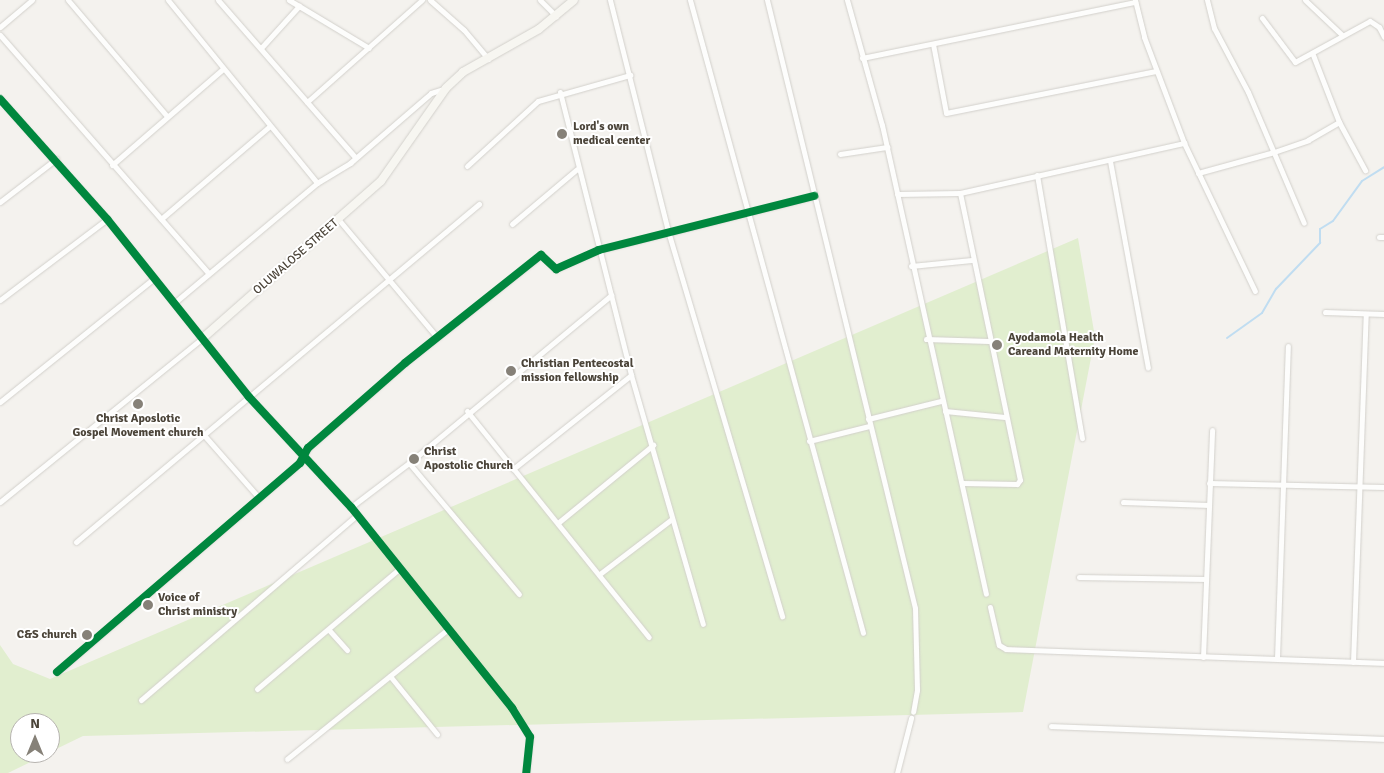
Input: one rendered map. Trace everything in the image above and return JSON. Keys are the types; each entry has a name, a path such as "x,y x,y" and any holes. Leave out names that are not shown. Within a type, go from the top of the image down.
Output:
{"street":[{"path":"0,26 32,0"},
{"path":"68,0 166,115"},
{"path":"168,0 317,183"},
{"path":"218,0 355,157"},
{"path":"289,0 369,48"},
{"path":"307,102 422,0"},
{"path":"430,0 464,30 488,58"},
{"path":"540,0 556,17"},
{"name":"OLUWALOSE STREET","path":"0,502 204,337 339,220 394,167 446,88 463,72 556,17 574,0"},
{"path":"610,0 668,231 782,616"},
{"path":"690,0 809,441 863,632"},
{"path":"767,0 869,426 915,608 917,690 913,712"},
{"path":"848,0 887,147 926,339 963,483 986,594"},
{"path":"1207,0 1214,28 1248,92 1304,223"},
{"path":"1305,0 1342,35"},
{"path":"862,58 1116,3 1135,1 1156,71 1184,143 1255,291"},
{"path":"261,48 299,6"},
{"path":"1262,18 1292,60 1298,62 1313,55 1342,35 1370,21 1379,27 1384,37"},
{"path":"0,35 208,273"},
{"path":"933,44 946,113 1156,71"},
{"path":"1313,55 1339,122 1365,170"},
{"path":"112,165 166,115 224,69"},
{"path":"467,166 538,101 560,92 630,75"},
{"path":"174,303 317,183 342,170 431,93 446,88"},
{"path":"560,92 577,169 600,250 631,375 653,445 672,519 703,624"},
{"path":"0,99 56,159 107,219 174,303 204,337 208,349 249,397 351,507 356,516 525,725 531,748 526,773"},
{"path":"1198,173 1274,152 1308,140 1339,122"},
{"path":"161,219 270,126"},
{"path":"897,194 960,192 1110,161 1184,143"},
{"path":"840,154 887,147"},
{"path":"0,202 56,159"},
{"path":"1110,161 1148,368"},
{"path":"512,224 577,169"},
{"path":"1037,175 1082,438"},
{"path":"960,192 972,260 1019,482 963,483"},
{"path":"57,672 259,498 304,456 308,448 438,337 541,255 556,270 600,250 668,231 747,214 814,196"},
{"path":"76,542 479,204"},
{"path":"0,300 107,219"},
{"path":"339,220 438,337"},
{"path":"911,266 972,260"},
{"path":"0,402 154,278"},
{"path":"351,507 409,463 467,411 611,295"},
{"path":"1325,312 1384,314"},
{"path":"1353,662 1366,314"},
{"path":"926,339 989,341"},
{"path":"1277,658 1288,346"},
{"path":"514,469 631,375"},
{"path":"868,419 941,400"},
{"path":"467,411 601,573 649,637"},
{"path":"945,411 1005,417"},
{"path":"809,441 869,426"},
{"path":"1203,657 1204,578 1212,430"},
{"path":"203,434 259,498"},
{"path":"559,522 653,445"},
{"path":"409,463 519,594"},
{"path":"1209,483 1384,487"},
{"path":"1123,502 1209,505"},
{"path":"141,700 356,516"},
{"path":"601,573 672,519"},
{"path":"257,689 399,569"},
{"path":"1079,577 1204,578"},
{"path":"990,607 999,645 1006,649 1384,663"},
{"path":"329,630 347,650"},
{"path":"287,759 447,630"},
{"path":"390,676 436,734"},
{"path":"897,773 911,718"},
{"path":"1051,726 1384,739"}],"green space":[{"path":"1078,238 1095,337 1023,712 83,736 60,747 60,713 10,713 10,763 28,763 8,773 0,773 0,645 13,664 50,679"}],"waterway":[{"path":"1227,338 1262,313 1276,289 1320,243 1320,229 1333,221 1362,181 1384,167"}],"cycle path":[{"path":"0,99 107,219 249,397 351,507 512,708 530,737 526,773"},
{"path":"57,672 300,463 308,448 405,363 541,255 556,269 599,250 814,196"}],"place":[{"name":"Lord's own medical center","path":"562,134"},
{"name":"Ayodamola Health Careand Maternity Home","path":"997,345"},
{"name":"Christian Pentecostal mission fellowship","path":"511,371"},
{"name":"Christ Aposlotic Gospel Movement church","path":"138,404"},
{"name":"Christ Apostolic Church","path":"414,459"},
{"name":"Voice of Christ ministry","path":"148,605"},
{"name":"C&S church","path":"87,635"}]}
